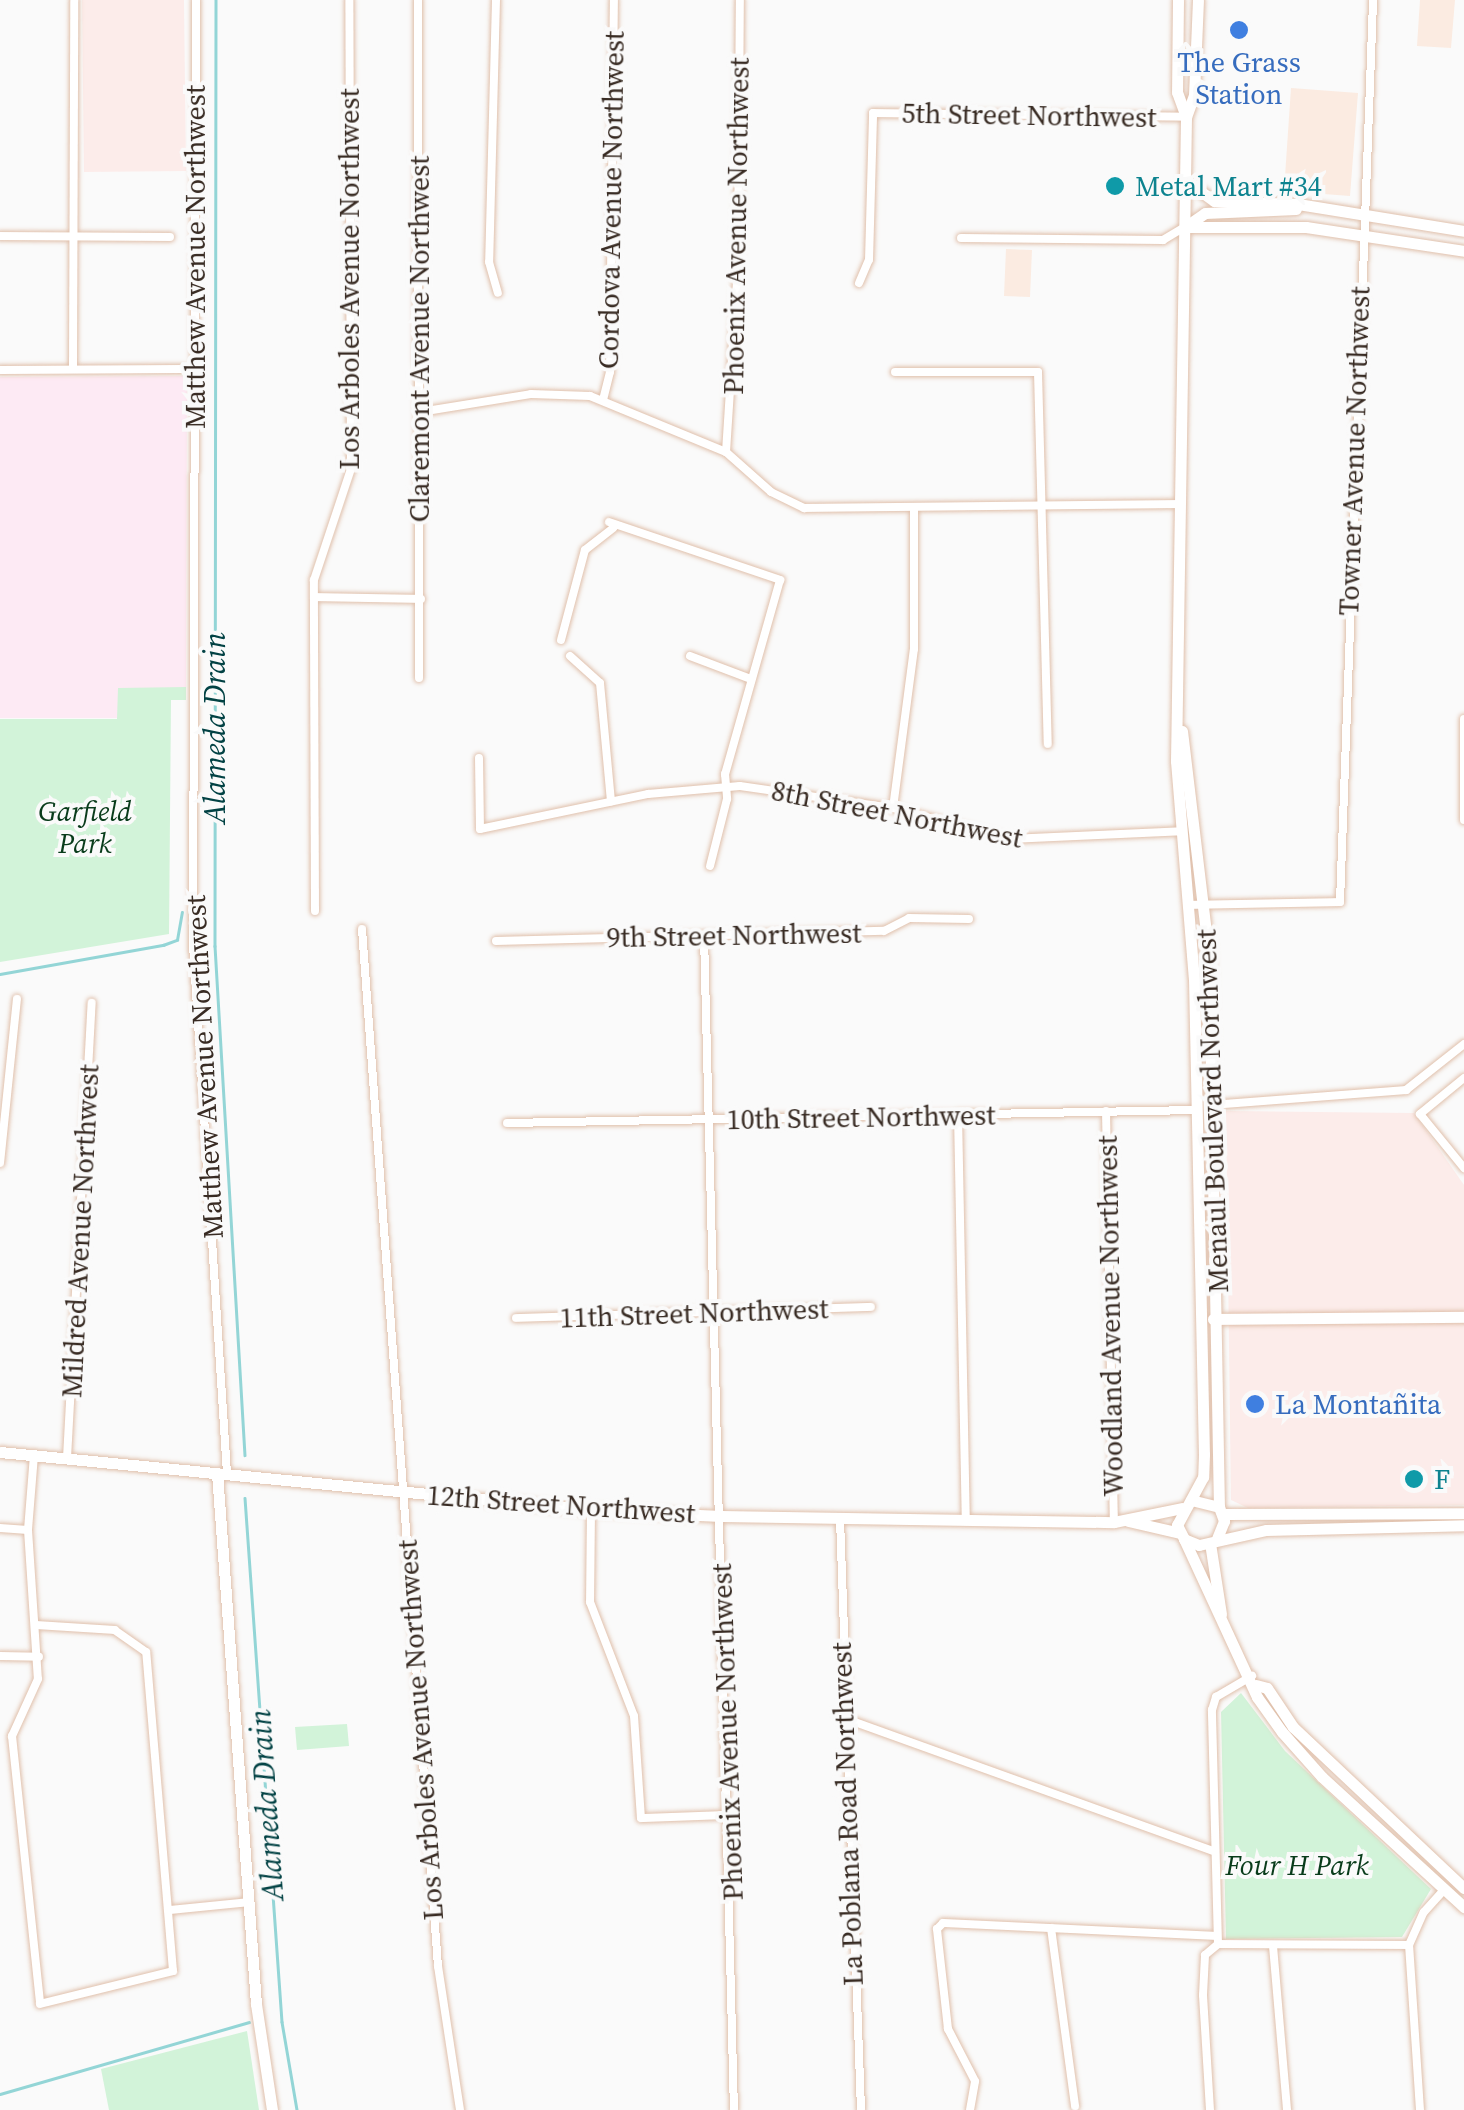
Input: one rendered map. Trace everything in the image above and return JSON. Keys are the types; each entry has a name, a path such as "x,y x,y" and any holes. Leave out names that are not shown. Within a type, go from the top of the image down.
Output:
{"main road":[{"name":"Menaul Boulevard Northwest","path":"1178,0 1177,92 1186,117"},
{"name":"Menaul Boulevard Northwest","path":"1182,1536 1186,1504 1204,1467 1198,1110 1178,718 1186,117 1194,95 1198,0"},
{"path":"1185,180 1214,201 1308,207 1464,230"},
{"path":"1185,227 1205,213 1308,207"},
{"path":"1185,227 1292,226 1464,251"},
{"name":"Menaul Boulevard Northwest","path":"1178,718 1205,904 1214,1104 1221,1510 1213,1541"},
{"path":"1203,1319 1463,1316"},
{"name":"12th Street Northwest","path":"0,1452 591,1510 722,1516 1119,1521 1213,1541"},
{"name":"Matthew Avenue Northwest","path":"222,1473 249,1902 272,2110"},
{"name":"12th Street Northwest","path":"1119,1521 1186,1504"},
{"path":"1186,1504 1221,1510 1464,1513"},
{"path":"1221,1614 1213,1541 1266,1530 1464,1525"},
{"path":"1182,1536 1282,1732 1322,1777 1464,1906"},
{"path":"1254,1680 1267,1688 1293,1727 1464,1888"}],"street":[{"path":"73,369 74,0"},
{"name":"Matthew Avenue Northwest","path":"196,0 192,945 222,1473"},
{"name":"Los Arboles Avenue Northwest","path":"315,911 315,597 319,559 351,468 349,0"},
{"name":"Claremont Avenue Northwest","path":"418,0 419,678"},
{"path":"496,0 489,262 498,293"},
{"name":"Cordova Avenue Northwest","path":"603,400 610,372 614,0"},
{"name":"Phoenix Avenue Northwest","path":"726,452 737,282 740,0"},
{"name":"Towner Avenue Northwest","path":"1205,904 1340,902 1372,0"},
{"name":"5th Street Northwest","path":"858,283 869,260 873,113 1186,117"},
{"path":"961,238 1162,240 1185,227"},
{"path":"0,236 170,237"},
{"path":"0,370 184,370"},
{"path":"895,372 1038,372 1048,744"},
{"path":"420,412 556,392 603,400 726,452 771,492 804,508 914,510 1178,504"},
{"path":"893,808 914,648 914,510"},
{"path":"561,640 585,550 611,525 780,580 751,678 710,866"},
{"path":"315,597 421,599"},
{"path":"570,656 600,683 611,801"},
{"path":"690,656 751,678"},
{"path":"1462,819 1464,719"},
{"name":"8th Street Northwest","path":"479,758 480,828 611,801 726,786 893,808 1008,839 1197,830"},
{"path":"1189,905 1205,904"},
{"name":"9th Street Northwest","path":"496,941 884,931 909,918 969,919"},
{"name":"Los Arboles Avenue Northwest","path":"362,929 440,2000 460,2110"},
{"name":"Phoenix Avenue Northwest","path":"704,935 722,1516 734,2110"},
{"path":"0,1164 17,999"},
{"name":"Mildred Avenue Northwest","path":"67,1458 92,1003"},
{"name":"10th Street Northwest","path":"507,1123 1198,1110 1214,1104 1406,1090 1464,1044"},
{"path":"1464,1078 1420,1114 1464,1168"},
{"name":"Woodland Avenue Northwest","path":"1106,1111 1119,1521"},
{"path":"958,1114 966,1520"},
{"name":"11th Street Northwest","path":"516,1318 871,1307"},
{"path":"34,1455 28,1530 38,1679 12,1736 40,2004 172,1972 146,1652 115,1630 36,1626"},
{"path":"591,1510 590,1602 634,1716 641,1818 729,1816"},
{"name":"La Poblana Road Northwest","path":"840,1518 844,1718 861,2110"},
{"path":"0,1528 28,1530"},
{"path":"0,1656 39,1658"},
{"path":"1210,2110 1203,1994 1206,1955 1216,1940 1212,1710 1216,1697 1254,1680"},
{"path":"844,1718 1213,1851"},
{"path":"1420,2110 1409,1945 1424,1912 1444,1888"},
{"path":"169,1910 249,1902"},
{"path":"970,2110 975,2081 948,2028 937,1929 943,1923 1273,1946 1409,1945"},
{"path":"1051,1928 1076,2106"},
{"path":"1273,1946 1287,2110"}],"shaded area":[{"path":"82,0 184,0 186,171 84,172"},
{"path":"1420,0 1455,0 1451,48 1417,46"},
{"path":"1291,88 1358,93 1350,196 1284,191"},
{"path":"1006,249 1032,250 1030,297 1004,296"},
{"path":"187,376 186,689 121,688 120,718 0,718 0,377"},
{"path":"1226,1111 1414,1113 1464,1185 1464,1505 1248,1508 1231,1500"}],"green space":[{"name":"Garfield Park","path":"186,687 186,700 171,700 169,934 0,962 0,719 117,719 118,688"},
{"name":"Four H Park","path":"1241,1693 1285,1751 1431,1889 1402,1937 1226,1939 1221,1712"},
{"path":"347,1724 349,1746 297,1750 295,1727"},
{"path":"247,2031 259,2110 109,2110 101,2069"}],"waterway":[{"name":"Alameda Drain","path":"216,0 215,946 245,1455"},
{"path":"0,974 163,945 177,940 182,912"},
{"name":"Alameda Drain","path":"245,1498 282,2022 297,2110"},
{"path":"0,2094 249,2022"}],"place":[{"name":"The Grass Station","path":"1239,30"},
{"name":"Metal Mart #34","path":"1115,186"},
{"name":"La Montañita","path":"1255,1404"},
{"name":"F","path":"1414,1479"}]}
